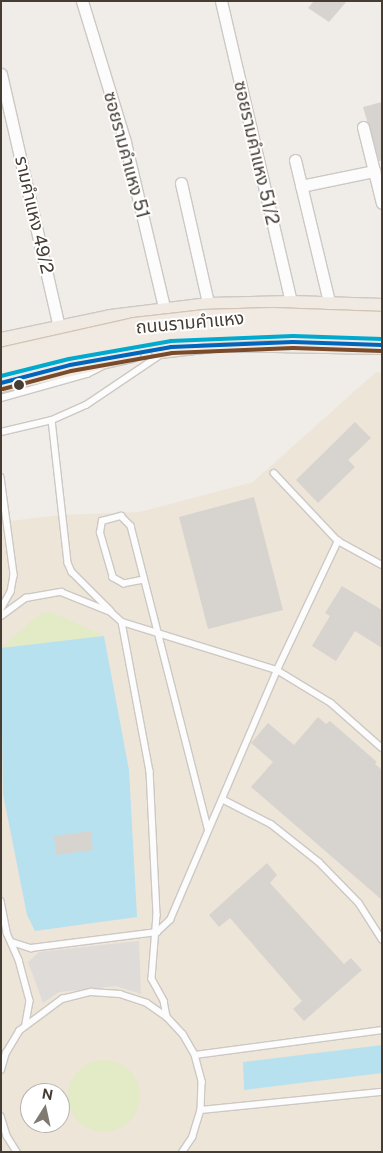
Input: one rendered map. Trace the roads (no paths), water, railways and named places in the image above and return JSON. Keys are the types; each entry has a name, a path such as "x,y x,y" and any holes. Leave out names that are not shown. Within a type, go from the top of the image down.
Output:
{"main road":[{"name":"ถนนรามคำแหง","path":"1,342 60,328 165,311 209,307 292,305 382,308"},
{"path":"324,342 326,306"},
{"path":"361,307 363,344"},
{"name":"ถนนรามคำแหง","path":"1,357 80,338 204,319 272,317 382,321"},
{"name":"ถนนรามคำแหง","path":"1,372 74,353 205,334 268,332 382,336"},
{"name":"ถนนรามคำแหง","path":"1,383 111,356 221,342 324,342 382,345"}],"street":[{"name":"ซอยรามคำแหง 51","path":"82,1 125,142 165,311"},
{"name":"ซอยรามคำแหง 51/2","path":"221,1 292,305"},
{"name":"รามคำแหง 49/2","path":"1,74 60,328"},
{"path":"363,127 382,202"},
{"path":"295,160 326,306"},
{"path":"301,186 374,171"},
{"path":"181,183 209,307"}],"lane":[{"path":"1,432 52,420 102,396 171,347"},
{"path":"1,398 92,372 111,356"},
{"path":"52,420 68,562 72,572 111,612 122,622 277,670 330,703 382,748"},
{"path":"274,473 338,541 382,565"},
{"path":"1,477 14,575 11,592 1,609"},
{"path":"144,580 124,584 113,578 100,533 102,521 116,516 129,522 158,634 208,829"},
{"path":"12,942 31,948 157,932 170,920 208,829 224,800 277,670 338,541"},
{"path":"1,616 26,598 61,592 111,612"},
{"path":"122,622 150,771 157,932 152,979 164,1001 167,1017"},
{"path":"224,800 271,824 319,862 359,903 382,939"},
{"path":"1,901 7,933"},
{"path":"1,926 12,942 30,1001 26,1024"},
{"path":"1,1070 6,1053 26,1024 62,999 91,992 120,994 147,1003 167,1017 183,1034 195,1055 202,1082 201,1110 193,1137 183,1152"},
{"path":"195,1055 382,1030"},
{"path":"201,1110 382,1092"},
{"path":"1,1116 4,1136 17,1152"}],"water":[{"path":"104,636 129,770 137,917 35,931 27,915 3,794 1,648"},
{"path":"382,1045 382,1073 244,1090 243,1062"}]}
